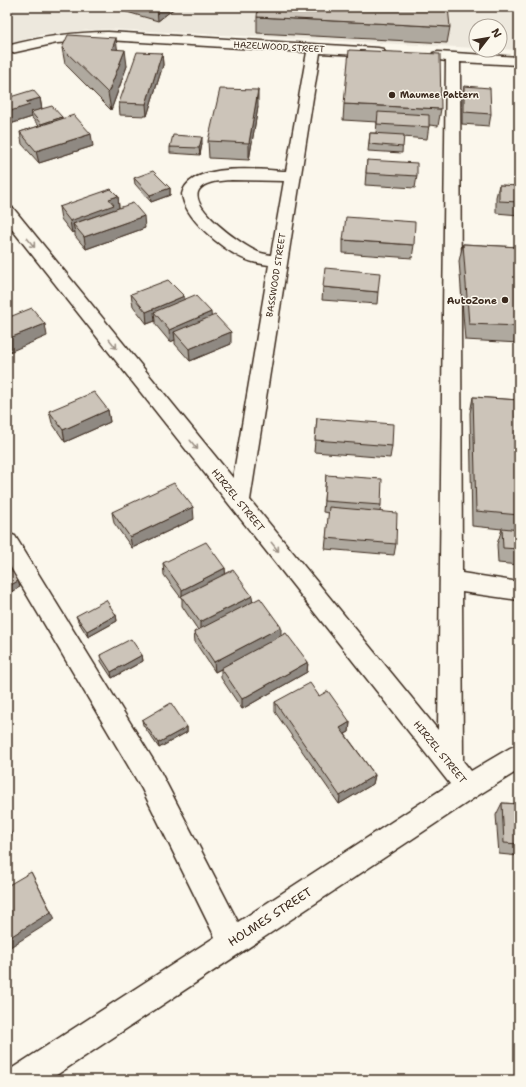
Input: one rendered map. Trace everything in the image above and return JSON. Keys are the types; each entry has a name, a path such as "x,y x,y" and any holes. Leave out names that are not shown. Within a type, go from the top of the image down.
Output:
{"street":[{"name":"HAZELWOOD STREET","path":"7,50 39,41 80,36 108,36 391,53"},
{"name":"BASSWOOD STREET","path":"239,502 314,49"},
{"path":"422,55 519,61"},
{"path":"450,765 453,57"},
{"path":"279,261 262,259 231,244 201,216 193,206 190,196 192,188 200,181 215,176 293,176"},
{"name":"HIRZEL STREET","path":"7,212 468,787"},
{"path":"7,542 152,780 233,942"},
{"path":"451,581 519,591"},
{"name":"HOLMES STREET","path":"22,1080 468,787 519,756"}],"shaded area":[{"path":"7,7 519,7 519,50 508,49 508,18 468,18 468,48 106,29 44,34 7,45"}],"building":[{"path":"258,7 448,7 450,27 257,17"},
{"path":"68,35 116,38 112,49 125,50 108,93 62,48"},
{"name":"Maumee Pattern","path":"349,50 440,54 441,109 344,104"},
{"path":"137,52 162,53 146,104 119,103"},
{"path":"464,86 490,88 491,114 464,112"},
{"path":"220,89 258,90 249,143 208,141"},
{"path":"33,90 40,98 26,102 30,105 7,112 7,98"},
{"path":"52,106 62,117 41,124 31,112"},
{"path":"378,112 429,115 429,127 377,124"},
{"path":"74,115 91,134 36,151 20,132"},
{"path":"370,133 404,135 403,147 369,144"},
{"path":"173,135 202,137 199,148 170,147"},
{"path":"367,160 417,163 417,176 366,173"},
{"path":"153,171 170,188 150,195 134,178"},
{"path":"499,185 519,186 519,202 499,201"},
{"path":"111,189 118,196 109,199 114,205 70,221 59,207"},
{"path":"133,203 144,216 84,237 73,224"},
{"path":"346,217 415,222 414,245 343,240"},
{"path":"463,244 519,247 519,326 469,324"},
{"path":"325,268 380,273 378,292 323,287"},
{"path":"168,280 184,296 146,312 131,294"},
{"path":"195,295 211,312 169,330 154,312"},
{"path":"32,308 45,324 7,339 7,318"},
{"path":"215,315 231,332 189,349 174,332"},
{"path":"94,392 108,410 63,430 49,411"},
{"path":"473,397 519,400 519,515 476,511"},
{"path":"317,418 393,424 392,446 315,440"},
{"path":"326,475 382,479 381,505 324,501"},
{"path":"174,483 193,507 130,537 112,512"},
{"path":"329,507 397,513 396,544 326,538"},
{"path":"502,528 519,530 519,549 503,548"},
{"path":"206,542 225,568 182,590 163,563"},
{"path":"7,563 18,581 7,587"},
{"path":"233,570 252,596 200,622 181,596"},
{"path":"260,598 281,627 214,662 194,632"},
{"path":"106,600 116,615 87,631 76,616"},
{"path":"286,633 308,662 242,699 221,668"},
{"path":"131,639 142,655 111,672 100,655"},
{"path":"310,683 319,696 328,691 350,722 340,728 375,775 340,796 275,702"},
{"path":"171,703 187,727 158,743 142,720"},
{"path":"502,803 519,804 519,844 504,843"},
{"path":"31,872 51,912 7,939 7,886"}],"place":[{"name":"Maumee Pattern","path":"392,95"},
{"name":"AutoZone","path":"505,300"}]}
